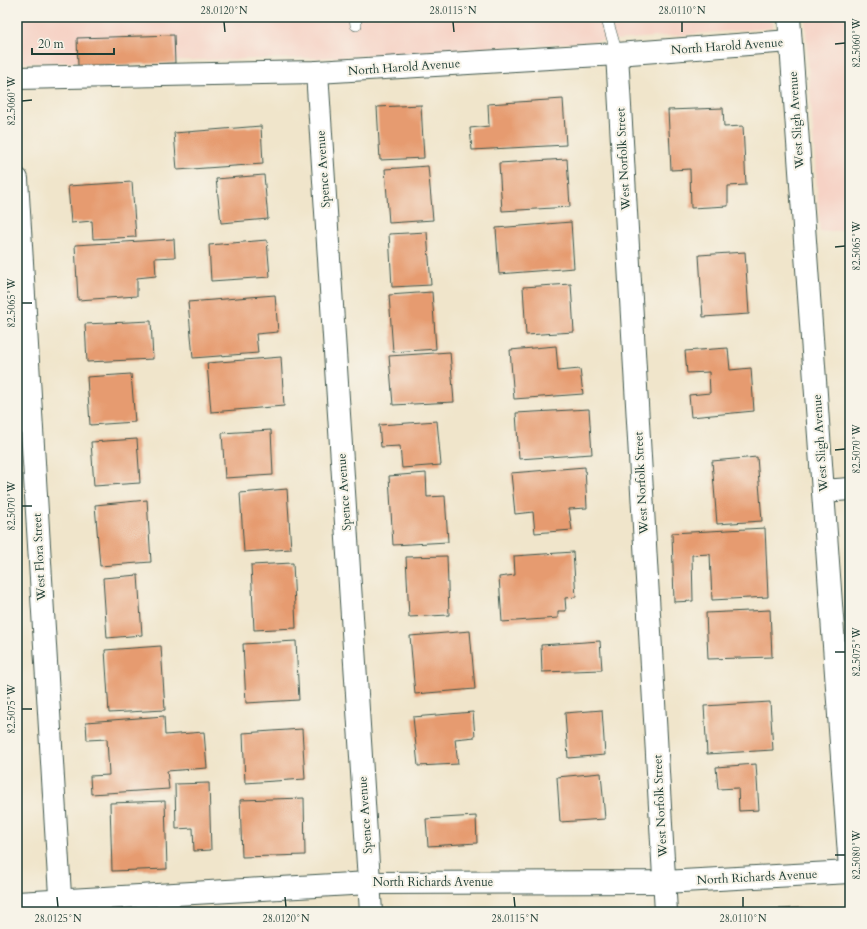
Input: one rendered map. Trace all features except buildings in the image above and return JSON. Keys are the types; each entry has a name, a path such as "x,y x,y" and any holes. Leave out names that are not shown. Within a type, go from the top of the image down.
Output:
{"street":[{"name":"West Sligh Avenue","path":"789,17 850,868"},
{"name":"North Harold Avenue","path":"17,78 316,72 616,54 790,41"},
{"name":"West Norfolk Street","path":"616,54 666,912"},
{"name":"Spence Avenue","path":"316,72 371,912"},
{"name":"West Flora Street","path":"17,179 60,906"},
{"path":"823,490 850,489"},
{"name":"North Richards Avenue","path":"17,903 60,906 369,883 664,882 850,872"}],"lane":[{"path":"608,17 608,23 616,54"}],"shaded area":[{"path":"17,17 773,17 773,28 616,40 316,58 17,63"},
{"path":"805,17 850,17 850,230 820,232"}]}
